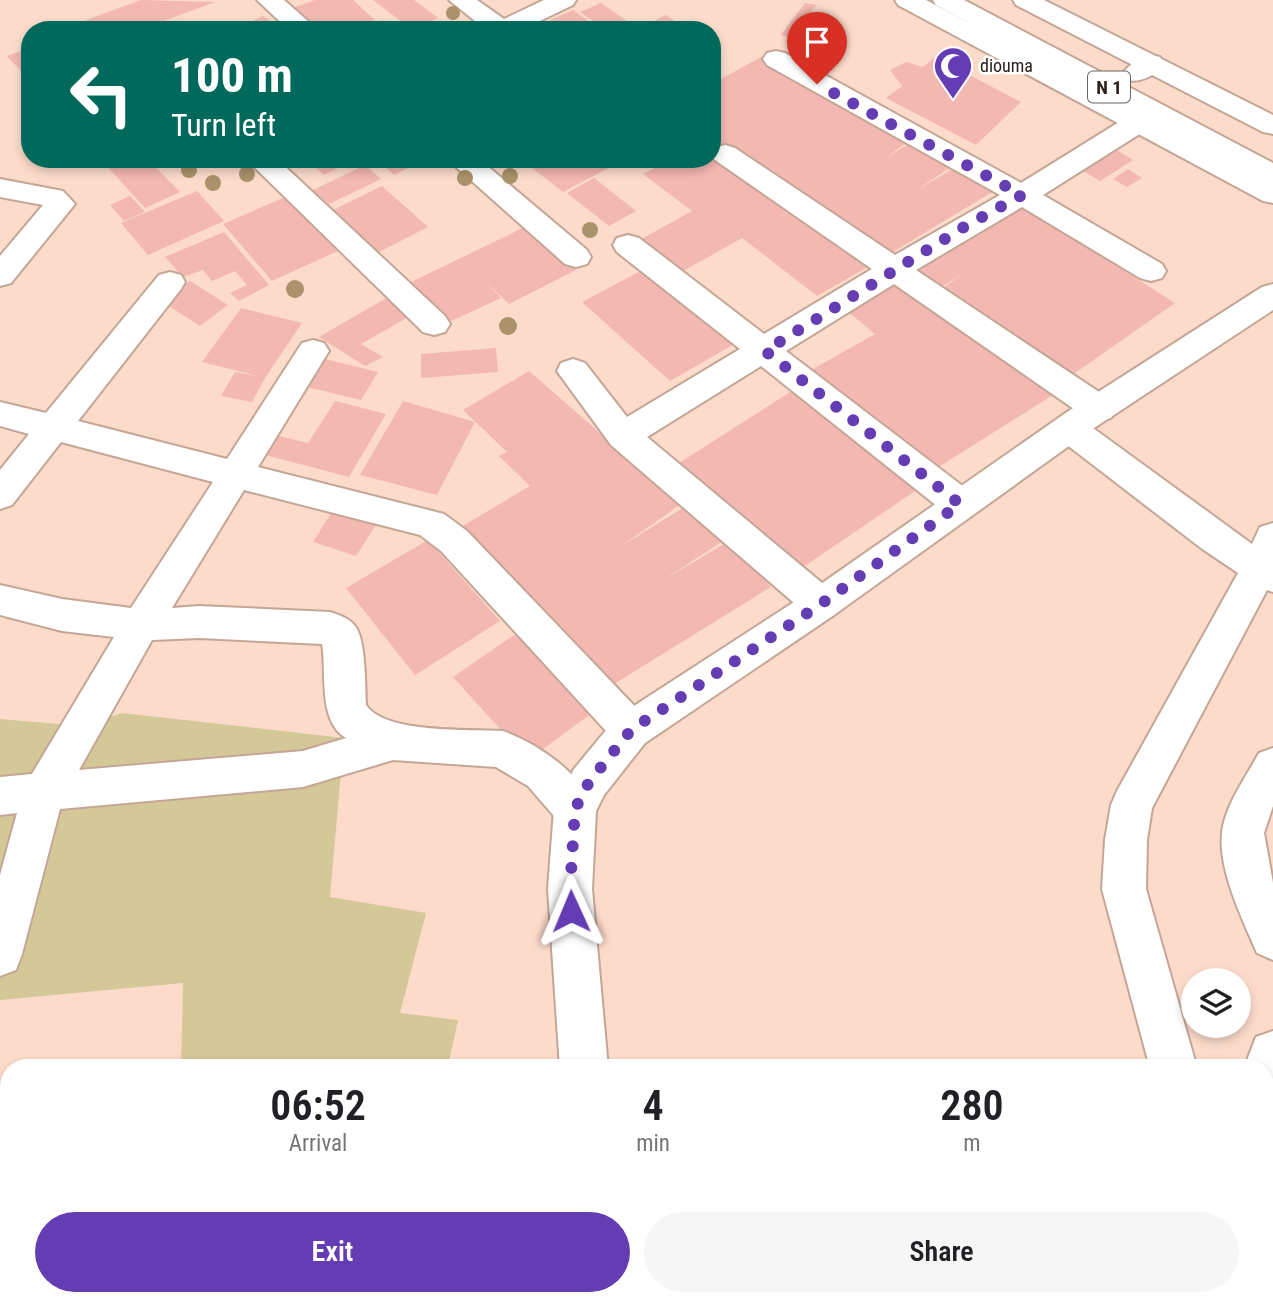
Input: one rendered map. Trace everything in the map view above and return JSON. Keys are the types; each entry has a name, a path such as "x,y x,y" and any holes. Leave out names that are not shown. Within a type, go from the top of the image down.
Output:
{"main road":[{"path":"269,0 294,21"},
{"path":"461,0 490,21"},
{"path":"518,21 564,0"},
{"path":"907,0 1146,117 1273,194"},
{"name":"N 1","path":"945,0 1146,117 1273,175"},
{"name":"N 1","path":"993,0 1143,68 1273,145"},
{"path":"1026,0 1143,68 1273,126"},
{"path":"776,59 1022,195 1151,271"},
{"path":"623,436 1146,117"},
{"path":"725,154 897,268 1099,409"},
{"path":"269,168 433,324"},
{"path":"472,168 576,257"},
{"path":"0,188 53,198 60,204 1,273"},
{"path":"628,245 960,504"},
{"path":"0,495 170,282"},
{"path":"583,1059 570,890 575,809 595,774 631,730 821,604 1099,409 1273,295"},
{"path":"0,954 44,792 141,625 313,351"},
{"path":"573,371 623,436 821,604"},
{"path":"0,414 431,524 454,541 631,730"},
{"path":"1070,429 1268,561 1132,805 1124,889 1171,1059"},
{"path":"0,600 62,615 141,625 199,622 330,628 341,637 344,648 346,709 356,723 393,742"},
{"path":"0,796 303,769 393,742 503,749 541,773 575,809"},
{"path":"1273,766 1244,822 1242,848 1265,921 1273,937"}],"shaded area":[{"path":"122,713 344,738 330,897 426,913 400,1013 458,1020 450,1059 181,1059 183,983 0,1000 0,719 82,726"}],"building":[{"path":"141,0 215,2 163,21 84,21"},
{"path":"315,0 353,0 375,20 306,21 293,8"},
{"path":"373,0 414,0 438,18 431,21 401,21"},
{"path":"601,3 627,21 592,21 580,12"},
{"path":"805,3 817,5 810,12 818,13 810,25 818,28 810,35 840,44 833,51 781,35"},
{"path":"573,10 588,21 548,21"},
{"path":"666,15 675,21 654,21"},
{"path":"263,16 270,21 252,21"},
{"path":"21,51 21,71 7,56"},
{"path":"761,57 910,140 886,158 913,141 954,165 917,190 956,167 994,191 886,256 721,154 721,79"},
{"name":"diouma","path":"935,57 1021,102 976,145 886,98 902,86 890,70 906,62 923,67"},
{"path":"1110,146 1133,160 1100,181 1076,167"},
{"path":"721,157 793,208 782,216 800,206 875,263 817,296 742,238 678,274 636,242 692,211 643,174 655,168 721,168"},
{"path":"109,168 157,168 180,192 145,208"},
{"path":"316,168 337,168 324,175"},
{"path":"359,168 368,168 381,179 329,204 313,190"},
{"path":"387,168 408,168 394,175"},
{"path":"532,168 609,168 563,192"},
{"path":"1128,169 1142,178 1127,187 1113,179"},
{"path":"594,178 636,211 609,226 567,193"},
{"path":"382,186 428,227 377,253 333,210"},
{"path":"197,191 224,221 148,255 121,223"},
{"path":"290,195 340,250 272,281 223,224"},
{"path":"130,196 145,212 124,221 110,205"},
{"path":"1018,200 1175,303 1065,380 940,290 961,275 938,289 906,265"},
{"path":"527,226 576,270 509,304 485,281 501,298 445,324 409,283"},
{"path":"224,232 269,285 239,301 230,293 247,285 235,271 212,281 203,270 183,277 165,257"},
{"path":"646,268 736,343 670,381 582,302"},
{"path":"900,273 1056,393 926,475 806,373 875,334 841,306"},
{"path":"190,281 228,305 200,326 161,301"},
{"path":"395,293 414,314 361,344 383,357 365,366 319,337"},
{"path":"241,308 302,323 252,402 221,396 235,372 258,376 202,362"},
{"path":"496,348 498,372 421,378 421,354"},
{"path":"321,358 378,372 361,400 303,386"},
{"path":"529,371 681,504 620,547 686,506 723,541 662,581 727,542 771,587 606,689 461,527 530,486 499,456 507,452 463,410"},
{"path":"798,387 836,418 825,426 838,418 921,487 790,576 673,467"},
{"path":"335,401 386,414 349,477 254,452 266,433 308,443"},
{"path":"403,401 475,422 437,495 360,475"},
{"path":"333,510 377,523 356,556 313,542"},
{"path":"428,540 500,621 415,675 346,588"},
{"path":"520,631 596,710 528,760 453,677"}],"place":[{"name":"diouma","path":"953,100"}],"route":[{"path":"571,911 575,809 589,782 631,730 821,604 960,504 765,351 964,227 1022,195 817,84"}]}
